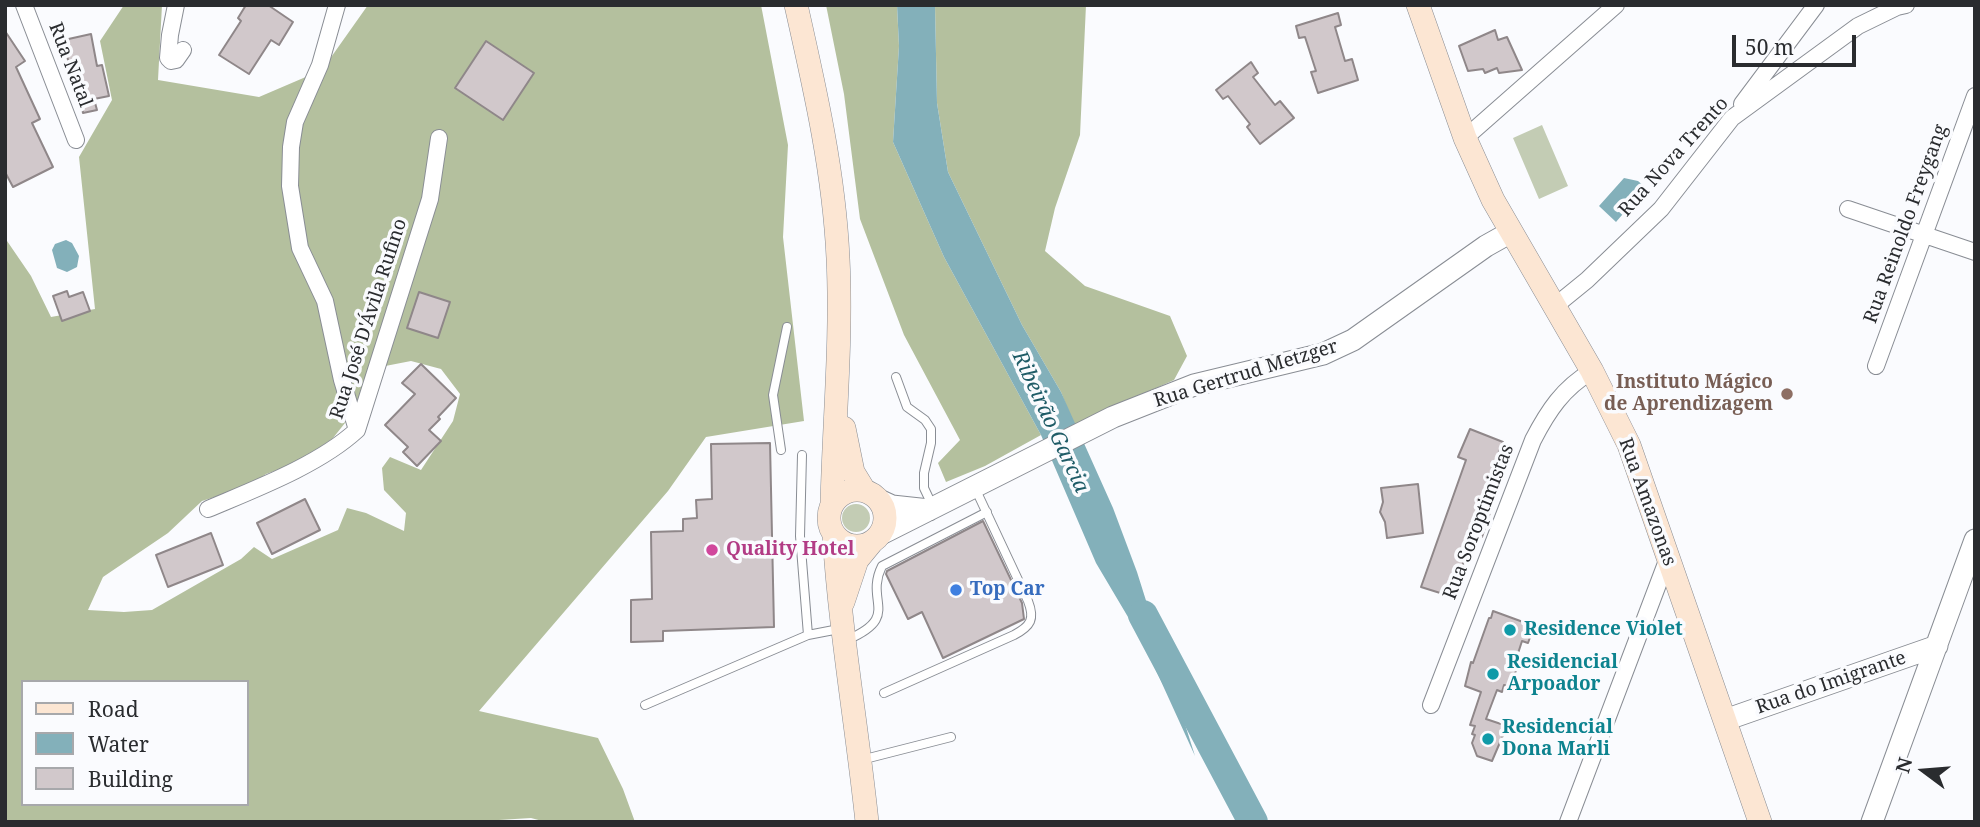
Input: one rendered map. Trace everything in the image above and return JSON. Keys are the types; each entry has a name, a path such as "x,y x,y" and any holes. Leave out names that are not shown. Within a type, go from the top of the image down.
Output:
{"main road":[{"path":"796,5 820,111 833,190 838,258 838,363 829,524 839,541 855,546 875,539"},
{"name":"Rua Amazonas","path":"1418,5 1465,138 1493,200 1592,371 1629,445 1760,822"},
{"path":"838,363 841,410 853,472 884,511 884,524 857,560 847,587 842,628"},
{"path":"832,503 846,491 872,495"},
{"path":"834,534 842,628 867,822"}],"street":[{"name":"Rua Natal","path":"24,5 76,140"},
{"path":"176,5 168,58 171,61 176,60 183,50"},
{"path":"337,5 320,65 295,122 290,186 300,248 325,301 342,380 357,430"},
{"path":"1465,138 1616,5"},
{"path":"1732,118 1816,5"},
{"name":"Rua Nova Trento","path":"1555,306 1587,280 1661,209 1732,118 1858,26 1906,5"},
{"name":"Rua Reinoldo Freygang","path":"1877,366 1975,96"},
{"name":"Rua José D'Ávila Rufino","path":"208,509 340,446 357,430 430,199 439,138"},
{"path":"1848,209 1975,252"},
{"name":"Rua Gertrud Metzger","path":"875,539 1113,416 1194,385 1333,350 1353,340 1486,246 1511,232"},
{"name":"Rua Soroptimistas","path":"1431,705 1533,440 1547,412 1563,392 1592,371"},
{"path":"872,495 892,506 931,508"},
{"path":"1872,822 1975,540"},
{"path":"1568,822 1668,558"},
{"name":"Rua do Imigrante","path":"1725,720 1937,646"}],"lane":[{"path":"780,450 773,395 787,327"},
{"path":"896,377 908,407 925,420 931,429 924,488 931,508"},
{"path":"802,455 800,536 808,635"},
{"path":"884,693 1014,635 1027,628 1031,622 1033,615 1028,601 974,486"},
{"path":"645,705 808,635 842,628 866,632 877,617 878,579 882,566 987,512"},
{"path":"861,760 951,737"}],"green space":[{"path":"124,5 162,5 158,80 259,97 322,70 368,5 761,5 788,145 783,237 804,421 706,437 668,491 479,711 598,738 623,789 635,822 546,822 531,818 467,822 5,822 5,238 31,276 51,317 95,309 79,157 112,100 100,41","holes":["411,361 441,369 460,394 453,421 421,470 390,457 382,468 384,490 406,513 404,531 366,513 347,508 338,530 272,559 254,547 241,559 152,610 88,610 103,577 168,533 202,501 249,486 266,474 300,462 333,438 365,398 375,368"]},
{"path":"826,5 897,5 899,46 893,142 944,257 1041,435 985,466 946,482 938,463 960,440 904,335 860,219 844,94"},
{"path":"935,5 1086,5 1080,135 1055,208 1045,251 1085,286 1170,316 1187,356 1174,380 1074,425 1061,392 1022,325 948,172 937,103"},
{"path":"1542,125 1568,186 1539,199 1513,138"},
{"path":"856,504 866,508 870,518 866,528 856,532 846,528 842,518 846,508"}],"water":[{"path":"897,5 935,5 937,103 948,172 1022,325 1061,392 1113,508 1137,572 1195,756 1144,644 1096,563 1041,435 944,257 893,142 899,46"},
{"path":"1624,178 1638,181 1652,193 1641,206 1634,201 1616,222 1599,206"},
{"path":"66,240 72,243 79,256 77,267 67,272 57,268 52,250 55,244"}],"building":[{"path":"246,5 268,5 293,22 279,45 271,40 249,74 219,55 241,21 238,18"},
{"path":"1338,13 1341,25 1335,27 1345,61 1352,59 1358,80 1318,93 1311,72 1316,71 1305,37 1299,38 1296,26"},
{"path":"1495,30 1498,40 1507,37 1522,70 1499,73 1497,68 1485,73 1483,69 1468,71 1459,46"},
{"path":"5,31 25,61 16,67 40,119 32,123 53,167 13,187 5,172"},
{"path":"91,34 97,66 102,65 109,96 94,99 97,110 83,113 74,69 70,70 64,40"},
{"path":"486,41 534,73 503,120 455,88"},
{"path":"1251,62 1258,73 1253,77 1275,105 1280,101 1294,118 1260,144 1247,127 1250,124 1228,96 1223,99 1216,90"},
{"path":"67,291 69,297 83,292 90,311 62,321 53,296"},
{"path":"419,292 450,302 438,338 407,328"},
{"path":"421,364 456,398 429,430 441,441 417,466 403,452 408,447 385,425 415,394 402,383"},
{"path":"1470,429 1503,442 1487,481 1499,485 1482,537 1473,534 1463,564 1465,575 1457,583 1453,597 1421,587 1466,460 1458,457"},
{"name":"Quality Hotel","path":"770,443 774,627 663,631 663,641 631,642 631,600 652,599 651,532 683,531 683,519 697,518 696,500 712,499 711,444"},
{"path":"1418,484 1423,533 1387,538 1385,522 1380,512 1383,502 1381,488"},
{"path":"305,499 320,530 272,554 257,523"},
{"name":"Top Car","path":"983,521 1022,603 1024,619 943,658 922,612 908,619 886,574 887,571"},
{"path":"211,533 223,565 168,587 156,555"},
{"path":"1493,611 1534,626 1528,643 1522,641 1513,669 1516,670 1511,687 1504,685 1502,692 1497,690 1486,719 1507,726 1492,761 1477,756 1472,743 1475,726 1470,725 1481,692 1465,686 1471,662 1473,663"}],"waterway":[{"name":"Ribeirão Garcia","path":"1143,615 1253,822"}],"place":[{"name":"Instituto Mágico de Aprendizagem","path":"1787,394"},
{"name":"Quality Hotel","path":"712,550"},
{"name":"Top Car","path":"956,590"},
{"name":"Residence Violet","path":"1510,630"},
{"name":"Residencial Arpoador","path":"1493,674"},
{"name":"Residencial Dona Marli","path":"1488,739"}]}
